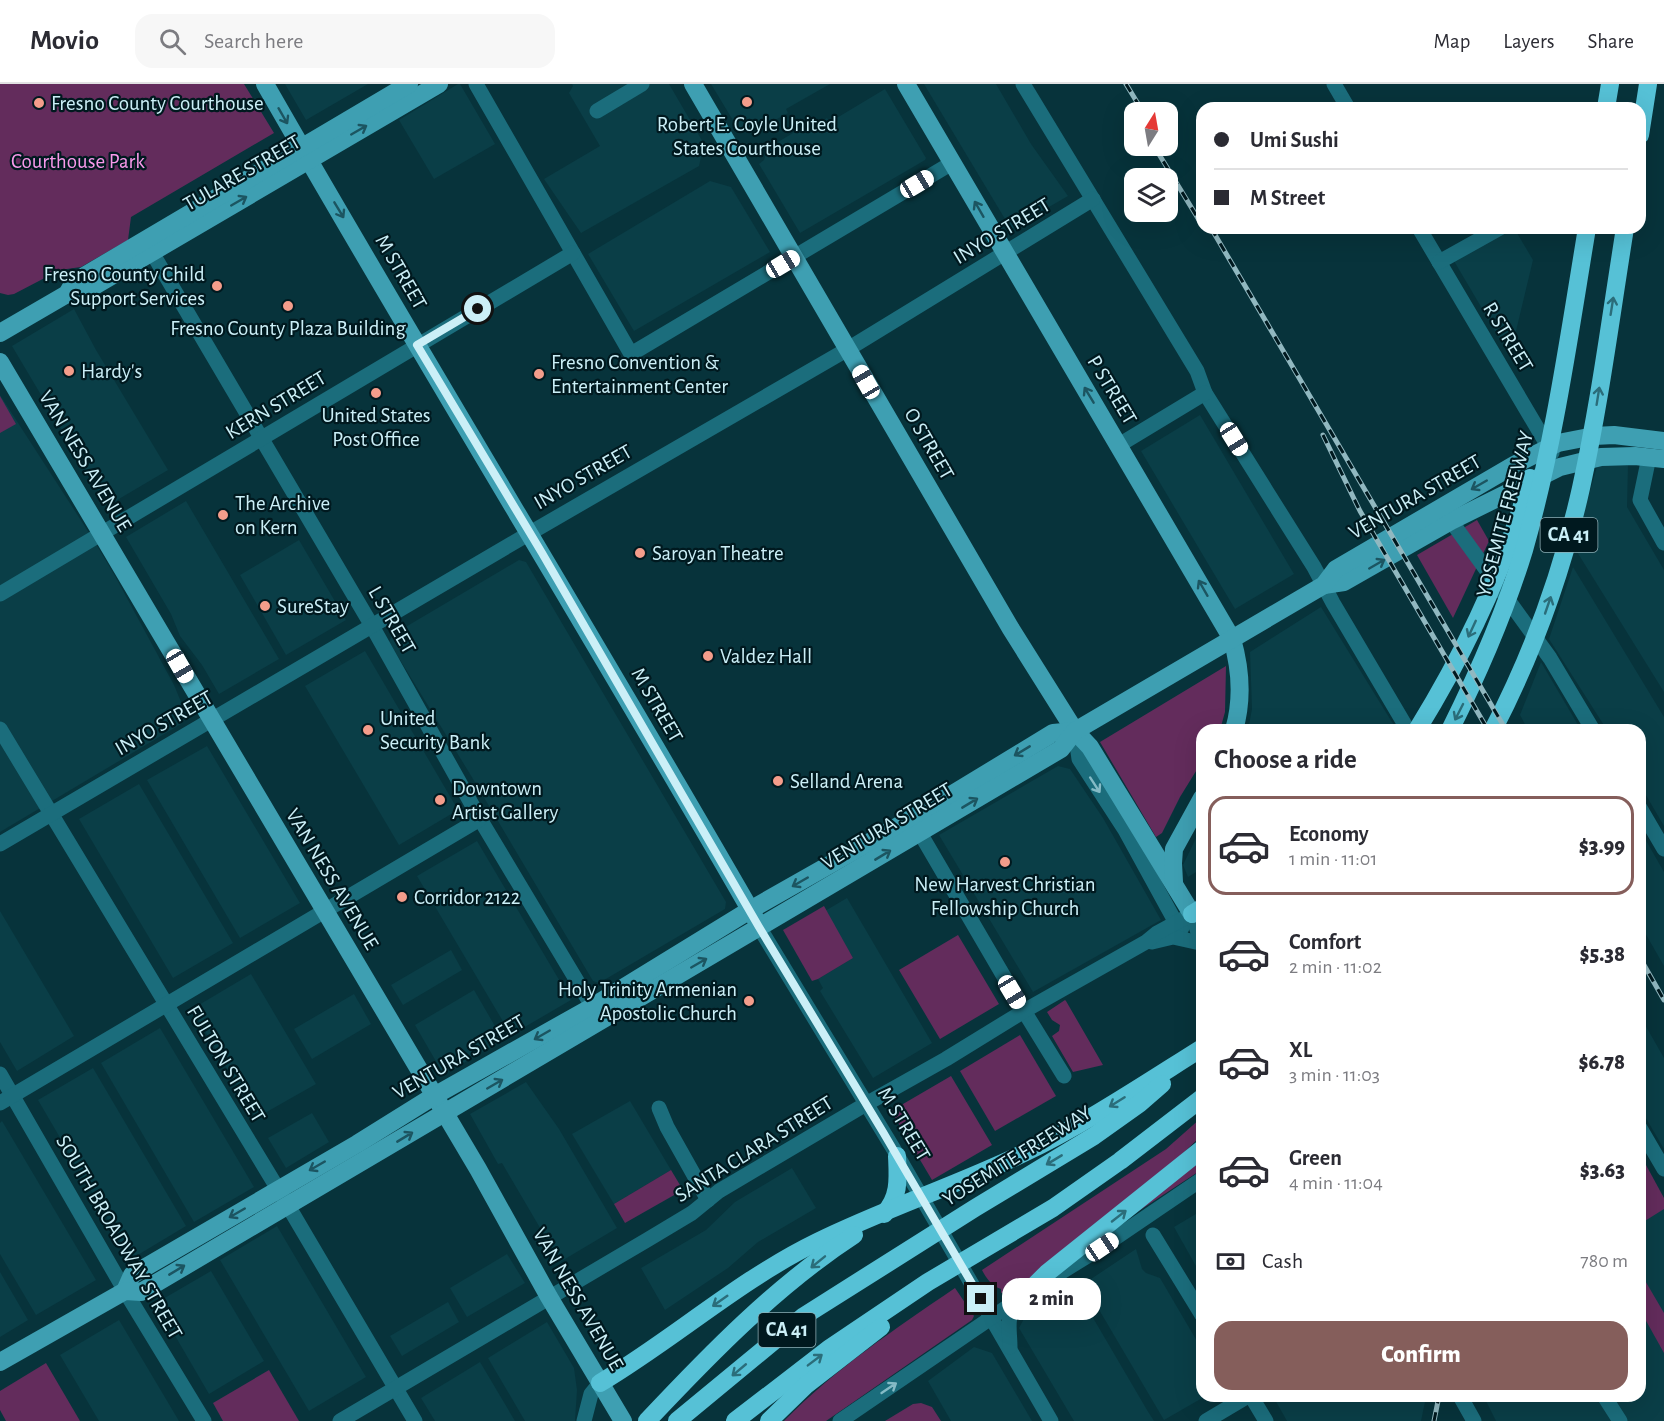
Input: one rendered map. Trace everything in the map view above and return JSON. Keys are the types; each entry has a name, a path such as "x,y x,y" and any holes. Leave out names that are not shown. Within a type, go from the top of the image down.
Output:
{"highway":[{"path":"1607,102 1610,84"},
{"path":"1645,102 1648,84"},
{"name":"CA 41","path":"1564,365 1586,234"},
{"name":"CA 41","path":"1495,724 1537,635 1564,553 1581,489 1624,234"},
{"path":"1421,724 1463,648 1500,564 1526,492 1542,425 1564,365"},
{"name":"YOSEMITE FREEWAY","path":"1452,724 1486,652 1523,551 1546,462 1564,365"},
{"path":"1501,724 1509,698"},
{"path":"600,1383 745,1284 817,1242 1021,1154 1083,1122 1196,1053"},
{"name":"YOSEMITE FREEWAY","path":"677,1421 804,1316 1094,1136 1139,1104 1196,1054"},
{"name":"CA 41","path":"735,1421 830,1348 928,1282 1053,1208 1120,1161 1196,1103"},
{"path":"1026,1294 1047,1273 1196,1154"},
{"path":"653,1414 735,1332 771,1300 836,1247 871,1225 889,1209 897,1190 897,1156"},
{"path":"769,1421 805,1386 880,1328 928,1282"}],"main road":[{"name":"M STREET","path":"265,84 759,927"},
{"name":"TULARE STREET","path":"305,154 409,84"},
{"name":"TULARE STREET","path":"0,333 67,294 74,282 148,246 305,154 439,84"},
{"name":"O STREET","path":"693,84 1005,618 1075,731 1090,747 1175,885 1196,910"},
{"name":"P STREET","path":"906,84 1232,639 1240,676 1240,698 1235,724"},
{"name":"VAN NESS AVENUE","path":"0,362 478,1169 549,1297 623,1421"},
{"name":"VENTURA STREET","path":"1324,585 1336,569 1549,447 1570,440 1594,436 1614,435 1664,441"},
{"name":"VENTURA STREET","path":"282,1197 357,1144 434,1096 596,1014 759,927 1061,749 1075,731 1324,585 1344,582 1451,520 1560,467 1601,457 1657,458"},
{"name":"VENTURA STREET","path":"0,1362 124,1291 132,1275 282,1197 365,1160 596,1014 750,910 928,809 1053,733 1075,731"},
{"path":"1153,850 1171,847 1196,808"},
{"path":"1175,885 1173,863 1178,839"}],"street":[{"path":"476,84 631,354 952,163"},
{"path":"597,111 642,84"},
{"path":"1023,84 1197,371 1205,393 1324,585 1405,724"},
{"path":"1334,84 1344,102"},
{"name":"INYO STREET","path":"0,844 848,349 1093,200"},
{"name":"R STREET","path":"1423,234 1560,467"},
{"path":"1439,262 1489,234"},
{"name":"L STREET","path":"148,246 372,626 480,819 596,1014"},
{"name":"KERN STREET","path":"0,594 573,253"},
{"path":"1119,445 1205,393"},
{"path":"1657,458 1640,501 1664,543"},
{"path":"1451,520 1550,658 1589,724"},
{"name":"FULTON STREET","path":"0,729 415,1421"},
{"name":"O STREET","path":"1075,731 1079,759 1125,830 1176,923 1196,940"},
{"path":"1646,818 1664,849"},
{"path":"7,1099 480,819"},
{"path":"920,833 1064,1076"},
{"name":"SANTA CLARA STREET","path":"340,1421 692,1213 720,1191 866,1104 1196,912"},
{"name":"M STREET","path":"759,927 897,1156 1052,1421"},
{"path":"1146,942 1160,942 1173,937 1196,943"},
{"name":"SOUTH BROADWAY STREET","path":"0,1074 7,1099 204,1421"},
{"path":"659,1108 708,1200"},
{"path":"1646,1138 1664,1169"},
{"path":"840,1421 1026,1294 1102,1247 1196,1183"},
{"path":"1153,1235 1196,1305"},
{"path":"1010,1350 1008,1331 1011,1312 1026,1294"},
{"path":"584,1421 591,1394 600,1383"},
{"path":"1206,1421 1239,1402"},
{"path":"1253,1402 1266,1421"},
{"path":"1463,1402 1474,1421"},
{"path":"1608,1402 1620,1421"}],"shaded area":[{"path":"285,84 368,84 306,120"},
{"path":"458,84 495,144 434,179 399,120"},
{"path":"572,84 669,84 704,144 699,166 581,233 544,179 600,146 569,93"},
{"path":"711,84 830,84 786,109 788,113 757,130 747,128 740,132"},
{"path":"924,84 996,84 1031,144 1068,196 1011,229"},
{"path":"885,89 926,158 925,160 800,233 759,164 764,160 768,148 798,130 800,133 827,118 830,122"},
{"path":"710,181 731,187 770,252 634,331 588,254"},
{"path":"1501,234 1518,234 1533,260 1510,356 1454,261"},
{"path":"74,309 168,470 107,506 12,346"},
{"path":"0,395 115,576 174,685 185,717 181,724 0,832"},
{"path":"1200,415 1294,574 1235,609 1141,451"},
{"path":"1598,463 1628,465 1627,507 1664,570 1664,692 1574,547"},
{"path":"186,501 279,659 219,694 202,665 180,636 171,614 126,537"},
{"path":"299,540 346,620 286,655 240,575"},
{"path":"519,560 526,562 726,902 725,909 599,983 593,981 389,642 392,635"},
{"path":"1573,567 1664,717 1664,826 1646,795 1646,724 1603,724 1549,639"},
{"path":"1321,607 1393,724 1249,724 1252,709 1250,652"},
{"path":"365,651 458,810 399,845 305,686"},
{"path":"1541,662 1577,724 1525,724 1520,715"},
{"path":"207,746 300,903 240,938 147,780"},
{"path":"1058,766 1070,769 1103,818 1161,920 1033,992 939,835"},
{"path":"139,784 233,943 173,978 79,819"},
{"path":"1196,838 1196,872 1188,877 1183,865"},
{"path":"1646,840 1664,872 1664,966 1646,934"},
{"path":"477,841 571,1000 511,1035 417,876"},
{"path":"847,898 932,1043 873,1078 820,991 823,988 818,979 853,958 825,911"},
{"path":"0,911 74,1036 17,1071 0,1042"},
{"path":"451,950 462,970 403,1005 391,985"},
{"path":"251,974 316,1084 256,1118 192,1009"},
{"path":"474,990 503,1040 448,1072 444,1072 415,1025"},
{"path":"354,994 371,1024 312,1059 294,1029"},
{"path":"1646,1026 1664,1058 1664,1149 1646,1118"},
{"path":"160,1028 254,1187 194,1222 101,1063"},
{"path":"93,1068 186,1226 131,1259 38,1100"},
{"path":"526,1082 559,1129 617,1228 560,1262 502,1163 498,1164 470,1114"},
{"path":"630,1101 671,1170 614,1204 572,1134"},
{"path":"312,1113 329,1142 286,1168 268,1138"},
{"path":"2,1121 96,1280 36,1315 0,1254 0,1123"},
{"path":"792,1168 816,1208 758,1242 728,1268 665,1310 641,1268 706,1230 735,1202"},
{"path":"1646,1170 1664,1201 1664,1421 1496,1421 1486,1402 1646,1402"},
{"path":"1196,1214 1196,1266 1174,1227"},
{"path":"277,1226 366,1377 309,1411 220,1260"},
{"path":"1136,1249 1142,1269 1160,1278 1196,1339 1196,1402 1164,1420 1088,1291 1088,1281"},
{"path":"507,1254 525,1283 467,1317 450,1288"},
{"path":"211,1271 264,1361 209,1394 156,1303"},
{"path":"0,1272 28,1320 0,1337"},
{"path":"1072,1282 1154,1421 1074,1421 1019,1328 1027,1313"},
{"path":"448,1302 459,1322 402,1356 390,1336"},
{"path":"119,1320 179,1421 99,1421 60,1355"},
{"path":"547,1322 574,1368 577,1390 575,1421 525,1421 488,1358"},
{"path":"974,1347 992,1353 1032,1421 951,1421 928,1381"},
{"path":"480,1362 515,1421 435,1421 421,1398"},
{"path":"1276,1402 1425,1402 1421,1421 1287,1421"}],"green space":[{"name":"Courthouse Park","path":"0,84 244,84 274,133 131,217 128,240 81,267 60,270 8,295 0,293"},
{"path":"0,396 16,424 0,433"},
{"path":"1477,520 1489,541 1453,618 1417,555"},
{"path":"1226,666 1225,712 1222,724 1196,724 1196,771 1162,833 1156,837 1100,742"},
{"path":"824,906 853,958 812,981 783,930"},
{"path":"958,935 999,1004 940,1039 899,970"},
{"path":"1065,1000 1103,1065 1073,1072 1052,1036 1059,1031 1060,1025 1052,1020 1047,1012"},
{"path":"1020,1035 1056,1096 995,1131 960,1071"},
{"path":"951,1076 992,1145 932,1180 891,1111"},
{"path":"1196,1122 1196,1141 1155,1180 1016,1289 1001,1293 1001,1289 987,1279 982,1270 1166,1149"},
{"path":"1196,1164 1196,1173 1131,1216"},
{"path":"1646,1165 1664,1198 1664,1209 1646,1220"},
{"path":"671,1170 683,1190 625,1223 614,1204"},
{"path":"1646,1282 1664,1313 1664,1353 1646,1321"},
{"path":"955,1288 974,1316 972,1320 826,1421 784,1421 845,1367"},
{"path":"46,1363 80,1421 6,1421 0,1410 0,1391"},
{"path":"269,1370 299,1421 223,1421 213,1403"},
{"path":"921,1403 932,1407 941,1421 885,1421 913,1404"}],"railway":[{"path":"1126,84 1137,102"},
{"path":"1160,156 1196,215"},
{"path":"1215,234 1502,724"},
{"path":"1323,435 1360,511 1484,724"},
{"path":"1646,968 1664,1000"},
{"path":"1434,1421 1438,1402"}],"place":[{"name":"Robert E. Coyle United States Courthouse","path":"747,102"},
{"name":"Fresno County Courthouse","path":"39,103"},
{"name":"Fresno County Child Support Services","path":"217,286"},
{"name":"Fresno County Plaza Building","path":"288,306"},
{"name":"Hardy's","path":"69,371"},
{"name":"Fresno Convention & Entertainment Center","path":"539,374"},
{"name":"United States Post Office","path":"376,393"},
{"name":"The Archive on Kern","path":"223,515"},
{"name":"Saroyan Theatre","path":"640,553"},
{"name":"SureStay","path":"265,606"},
{"name":"Valdez Hall","path":"708,656"},
{"name":"United Security Bank","path":"368,730"},
{"name":"Selland Arena","path":"778,781"},
{"name":"Downtown Artist Gallery","path":"440,800"},
{"name":"New Harvest Christian Fellowship Church","path":"1005,862"},
{"name":"Corridor 2122","path":"402,897"},
{"name":"Holy Trinity Armenian Apostolic Church","path":"749,1001"}],"route":[{"path":"478,309 417,345 981,1299"}]}
